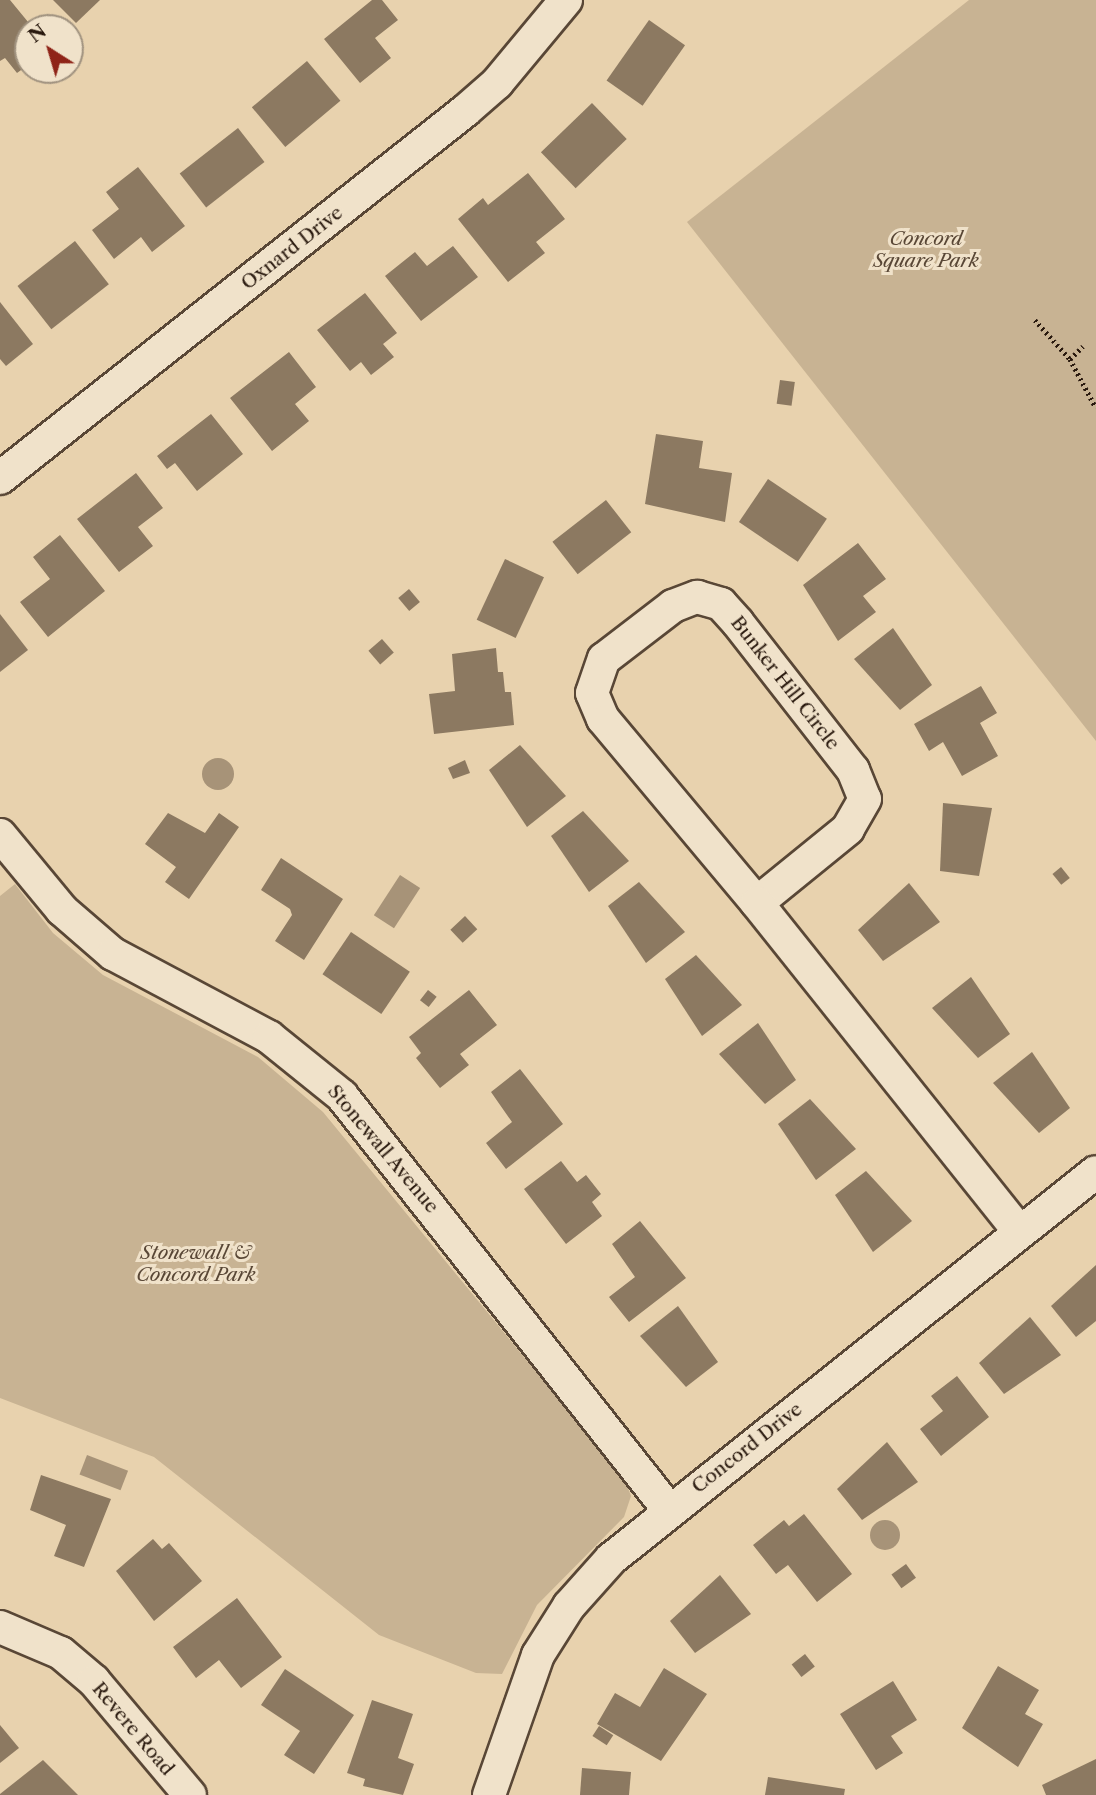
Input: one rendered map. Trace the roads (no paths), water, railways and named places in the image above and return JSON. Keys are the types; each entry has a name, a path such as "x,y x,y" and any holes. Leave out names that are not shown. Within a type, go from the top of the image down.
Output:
{"street":[{"name":"Oxnard Drive","path":"0,478 465,111 497,83 566,0"},
{"name":"Bunker Hill Circle","path":"757,903 848,829 865,799 853,770 738,622 721,604 696,597 673,606 604,659 592,693 603,719 757,903 1020,1232"},
{"name":"Stonewall Avenue","path":"0,835 62,910 113,954 269,1037 342,1096 668,1510"},
{"name":"Concord Drive","path":"489,1795 524,1687 551,1632 611,1559 668,1510 1096,1172"},
{"name":"Revere Road","path":"0,1627 61,1653 94,1681 190,1795"}],"park label":[{"name":"Concord Square Park","path":"926,250"},
{"name":"Stonewall & Concord Park","path":"196,1264"}]}
